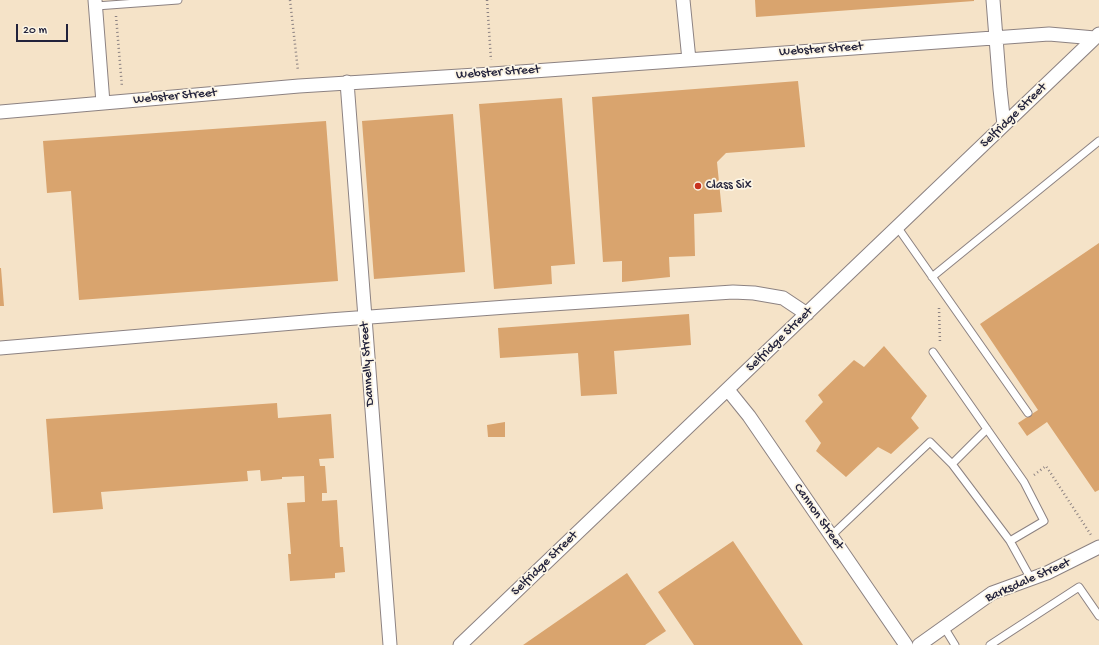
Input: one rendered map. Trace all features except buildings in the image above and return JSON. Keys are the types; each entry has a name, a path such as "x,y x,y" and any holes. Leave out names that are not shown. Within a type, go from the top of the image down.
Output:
{"street":[{"path":"683,0 689,60"},
{"path":"993,0 1004,126"},
{"path":"96,3 103,103"},
{"name":"Webster Street","path":"0,112 347,82 492,74 1049,34 1098,39"},
{"name":"Selfridge Street","path":"460,645 806,314 1098,39"},
{"name":"Dannelly Street","path":"347,82 390,645"},
{"path":"0,348 507,307 734,292 754,293 783,298 806,314"},
{"name":"Cannon Street","path":"728,390 749,416 906,645"},
{"name":"Barksdale Street","path":"919,645 992,593 1047,573 1099,547"}],"lane":[{"path":"96,3 115,5 178,0"},
{"path":"932,277 1099,141"},
{"path":"898,228 1028,413"},
{"path":"933,352 1024,482 1044,521 1010,541"},
{"path":"952,464 987,429"},
{"path":"831,536 930,442 952,464 1010,541 1031,579"},
{"path":"990,645 1079,587 1099,616"},
{"path":"944,627 955,645"}],"path":[{"path":"290,0 299,86"},
{"path":"487,0 492,74"},
{"path":"115,5 123,101"},
{"path":"938,284 941,364"},
{"path":"1024,482 1046,466 1091,535 1095,532"}],"place":[{"name":"Class Six","path":"698,186"}]}
